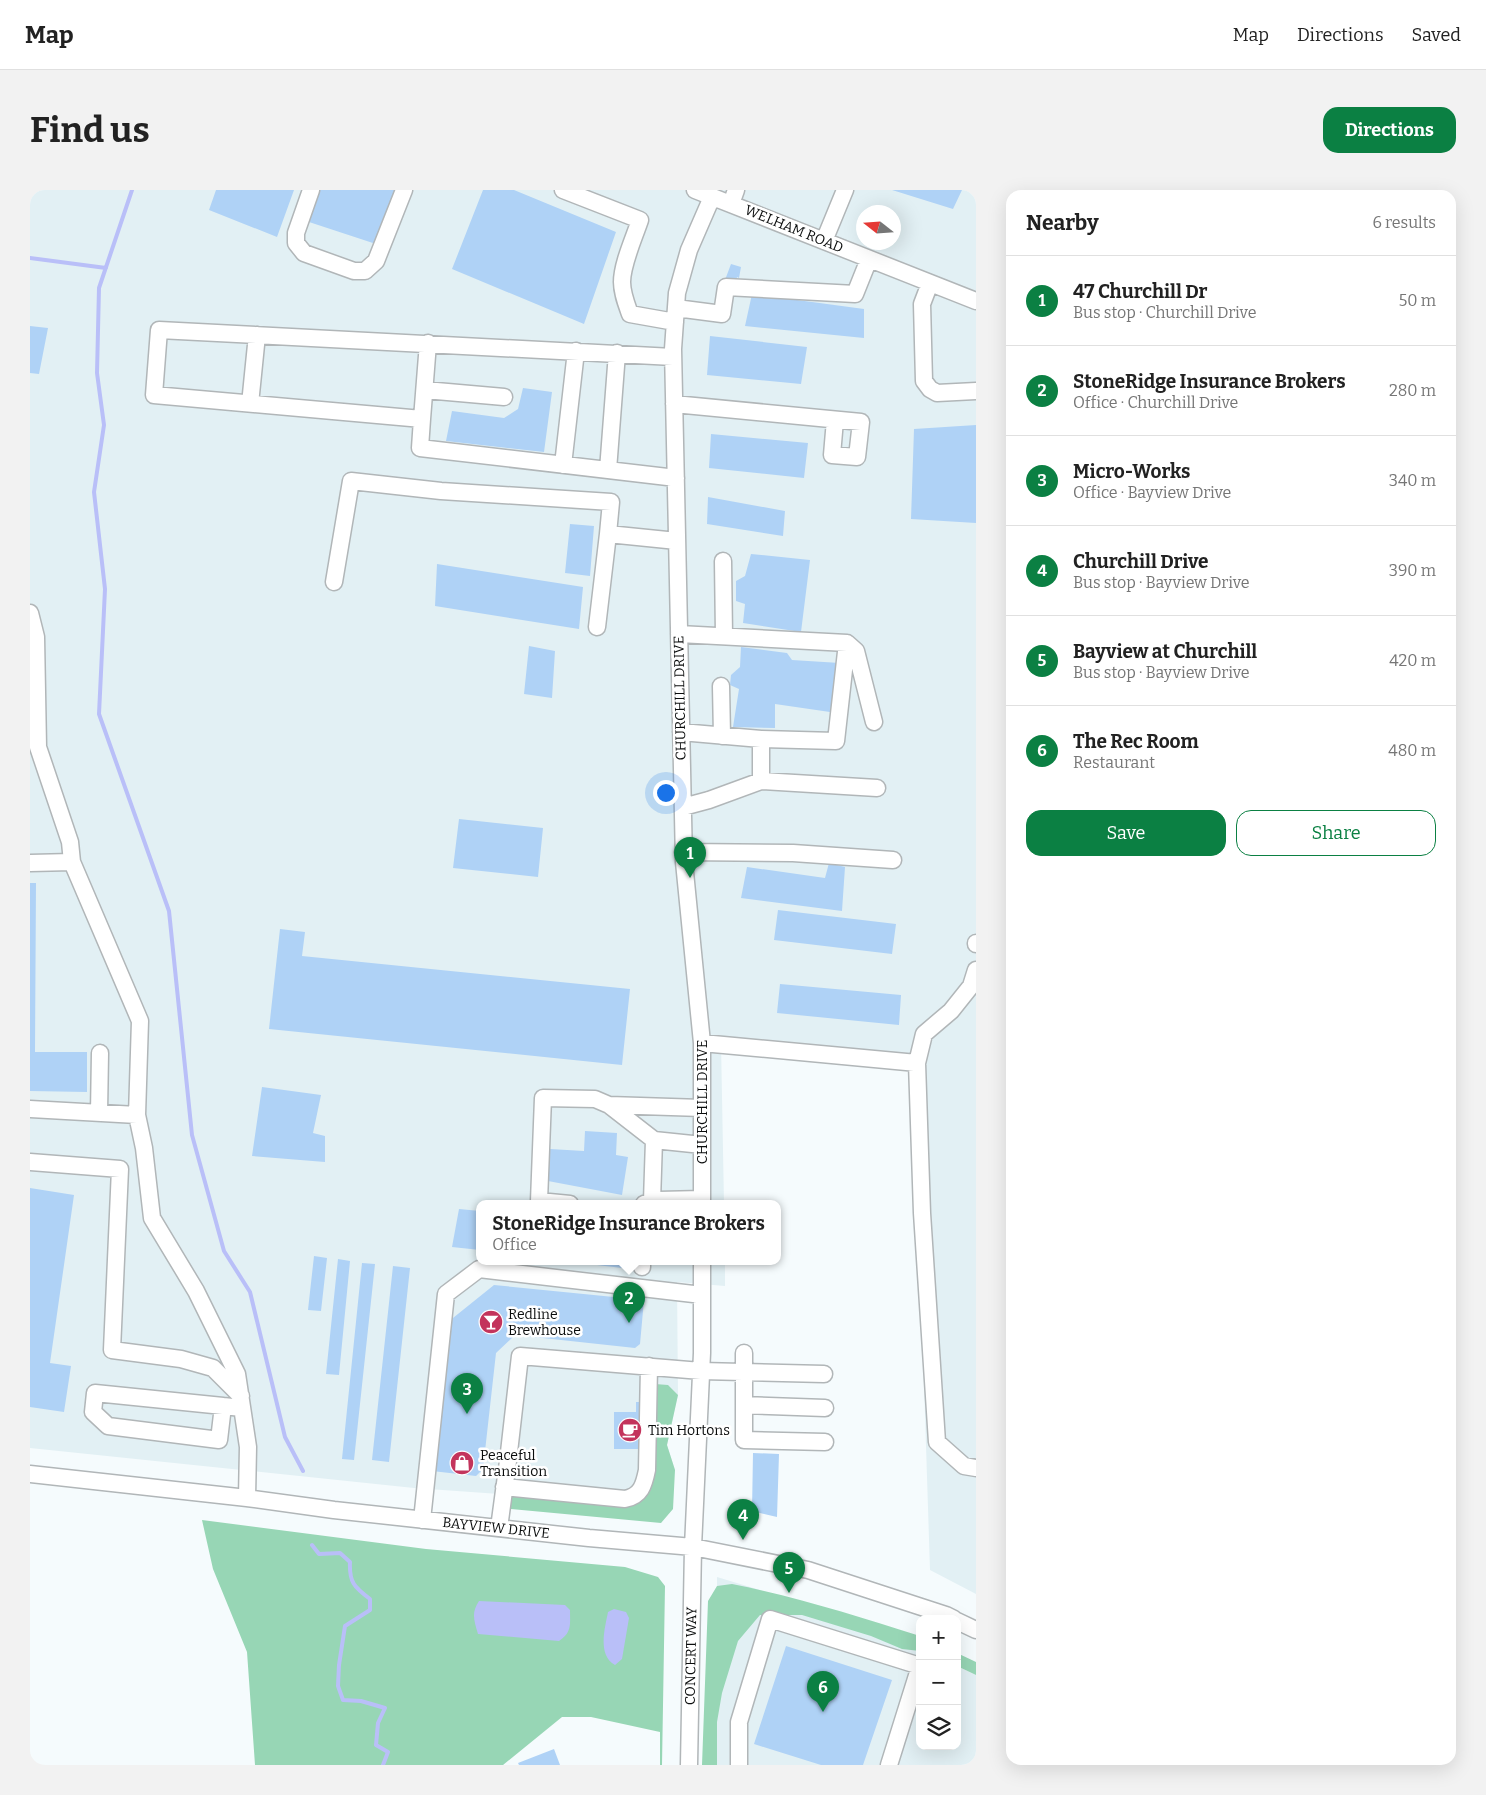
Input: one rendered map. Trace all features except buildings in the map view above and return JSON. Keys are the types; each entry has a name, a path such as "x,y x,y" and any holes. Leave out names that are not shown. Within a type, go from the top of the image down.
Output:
{"street":[{"path":"311,190 296,233 296,244 304,254 354,272 365,270 376,261 404,190"},
{"path":"563,190 640,220 622,281 624,297 630,314 722,314 726,287 855,294 869,259"},
{"path":"824,241 844,190"},
{"name":"CHURCHILL DRIVE","path":"702,192 677,293 673,357 682,807 684,852 702,1042 702,1200"},
{"name":"WELHAM ROAD","path":"702,192 733,197 824,241 976,302"},
{"path":"930,283 922,304 924,381 930,389 937,392 976,391"},
{"path":"422,420 154,395 159,330 673,357"},
{"path":"250,404 257,335"},
{"path":"428,343 420,448 676,478"},
{"path":"563,465 576,351"},
{"path":"608,470 617,354"},
{"path":"424,390 504,397"},
{"path":"674,404 836,420"},
{"path":"334,582 351,481 441,491 611,502 598,627"},
{"path":"608,534 677,540"},
{"path":"723,561 724,636"},
{"path":"30,613 36,637 34,726 38,747 70,842 72,862 140,1021 137,1115 144,1148 152,1218 196,1291 237,1374 248,1447 247,1498"},
{"path":"679,634 847,643 856,651 874,722"},
{"path":"681,732 761,739 836,741 847,643"},
{"path":"721,686 722,736"},
{"path":"761,739 761,782"},
{"path":"682,807 761,782 877,788"},
{"path":"684,852 793,853 893,860"},
{"path":"30,863 72,862"},
{"path":"976,970 971,986 951,1011 924,1034 917,1063 922,1213 937,1442 964,1466 976,1468"},
{"path":"702,1042 917,1063"},
{"path":"99,1113 100,1053"},
{"path":"539,1200 543,1098 595,1099 609,1104 702,1108"},
{"path":"609,1104 654,1140 702,1145"},
{"path":"30,1109 137,1115"},
{"path":"648,1200 654,1140"},
{"path":"30,1162 120,1169 112,1350 181,1359 213,1368 241,1402"},
{"path":"694,1547 701,1371 702,1265"},
{"path":"422,1520 446,1294 479,1269 702,1295"},
{"path":"744,1353 744,1440 825,1442"},
{"path":"498,1528 520,1356 701,1371 824,1374"},
{"path":"504,1488 625,1499 632,1498 638,1494 644,1485 647,1470 649,1366"},
{"path":"223,1406 219,1440 108,1426 93,1412 95,1394 223,1406 241,1402"},
{"path":"744,1405 824,1408"},
{"name":"BAYVIEW DRIVE","path":"30,1474 422,1520 694,1547 808,1570 946,1615"},
{"name":"CONCERT WAY","path":"689,1765 694,1547"},
{"path":"739,1765 739,1722 770,1619 920,1666 889,1765"},
{"path":"961,1623 976,1630"}],"shaded area":[{"path":"30,190 976,190 976,1594 930,1570 914,1072 721,1043 724,1200 476,1200 476,1265 725,1265 725,1286 677,1282 678,1395 667,1445 675,1470 667,1506 414,1488 30,1448"},
{"path":"717,1577 829,1611 916,1646 916,1750 961,1750 961,1668 976,1675 976,1765 717,1765"}],"green space":[{"path":"655,1384 668,1385 678,1395 667,1445 675,1470 673,1509 661,1523 511,1509 511,1495 636,1500"},
{"path":"202,1520 426,1549 625,1567 658,1577 665,1586 662,1765 660,1765 660,1732 591,1717 562,1717 503,1765 255,1765 247,1652 213,1569"},
{"path":"732,1584 756,1589 850,1614 916,1635 916,1651 902,1649 871,1636 802,1615 760,1615 738,1641 722,1693 717,1722 717,1765 702,1765 708,1601 717,1586"},
{"path":"961,1655 976,1662 976,1675 961,1668"}],"water":[{"path":"479,1601 565,1605 570,1610 569,1628 559,1641 478,1634 474,1617"},
{"path":"614,1609 626,1612 629,1618 622,1659 615,1665 609,1661 604,1648 608,1612"}],"waterway":[{"path":"132,190 99,288 97,373 104,425 94,492 105,589 99,714 169,911 192,1135 224,1251 250,1292 285,1437 303,1471"},
{"path":"30,258 106,268"},
{"path":"312,1545 319,1554 340,1553 350,1562 350,1575 354,1584 370,1599 370,1610 345,1626 338,1686 343,1700 361,1701 385,1708 378,1723 376,1745 388,1752 383,1765"}],"place":[{"name":"47 Churchill Dr","path":"690,878"},
{"name":"Redline Brewhouse","path":"491,1322"},
{"name":"StoneRidge Insurance Brokers","path":"629,1323"},
{"name":"Micro-Works","path":"467,1414"},
{"name":"Tim Hortons","path":"630,1430"},
{"name":"Peaceful Transition","path":"462,1463"},
{"name":"Churchill Drive","path":"743,1540"},
{"name":"Bayview at Churchill","path":"789,1593"},
{"name":"The Rec Room","path":"823,1712"}]}
